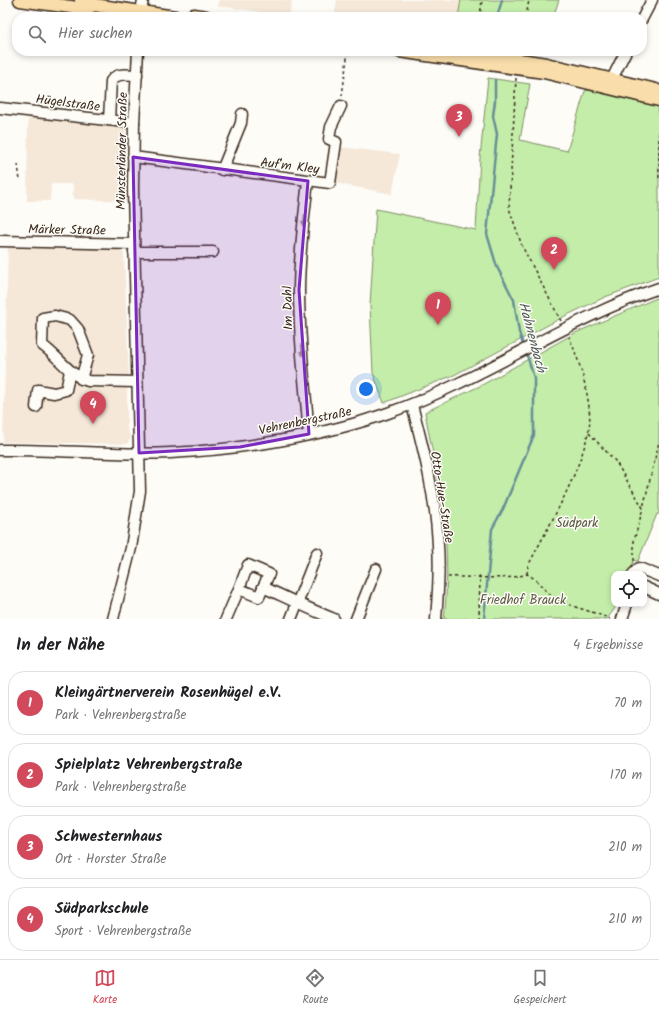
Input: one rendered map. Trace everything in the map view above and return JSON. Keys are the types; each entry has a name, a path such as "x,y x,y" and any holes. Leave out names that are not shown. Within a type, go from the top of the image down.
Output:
{"main road":[{"path":"20,0 84,9 94,5"},
{"path":"81,0 94,5 126,12"},
{"path":"442,56 545,68"},
{"path":"486,56 610,83 659,91"},
{"path":"610,83 659,100"}],"street":[{"path":"141,12 143,0"},
{"path":"646,12 652,0"},
{"name":"Münsterländer Straße","path":"113,619 131,548 140,491 133,157 138,56"},
{"path":"610,83 624,56"},
{"path":"109,120 111,81 119,74 137,75"},
{"name":"Auf'm Kley","path":"133,157 222,170 330,183 336,142 329,139 331,127 340,106"},
{"name":"Hügelstraße","path":"0,108 134,123"},
{"path":"222,170 241,124 242,114"},
{"name":"Im Dahl","path":"308,181 302,238 299,290 309,434"},
{"name":"Märker Straße","path":"0,241 134,248"},
{"path":"134,248 213,252"},
{"name":"Vehrenbergstraße","path":"0,450 170,453 240,447 358,423 412,404 460,383 604,308 659,288"},
{"path":"81,379 88,355 78,329 70,320 55,316 43,318 42,345 81,379 88,381 137,382"},
{"path":"36,406 38,390 54,393 66,390 70,371"},
{"name":"Otto-Hue-Straße","path":"412,404 430,478 436,520 439,578 436,619"},
{"path":"291,619 317,553"},
{"path":"226,619 238,589 248,565 269,574 259,597 238,589"},
{"path":"635,571 639,568 646,571"},
{"path":"356,619 376,569"},
{"path":"647,571 659,576"},
{"path":"263,588 330,618"},
{"path":"647,588 659,594"},
{"path":"622,619 625,607"}],"path":[{"path":"481,12 482,0"},
{"path":"527,12 529,0"},
{"path":"340,106 347,56"},
{"path":"516,82 509,208 522,246 577,356 588,404 589,433 575,473 528,566 527,574"},
{"path":"659,100 659,181"},
{"path":"18,164 20,181"},
{"path":"589,433 616,462 643,508"},
{"path":"634,571 634,541 659,442"},
{"path":"439,578 510,578 527,574 535,579 553,596 574,607 597,613 610,619"},
{"path":"479,619 481,577"}],"highlighted area":[{"path":"133,157 308,181 299,290 309,434 240,447 139,453"}],"shaded area":[{"path":"219,0 292,0 290,12 261,12 218,6"},
{"path":"337,0 461,0 459,12 335,12"},
{"path":"28,117 120,126 125,129 126,201 73,199 73,184 51,184 50,201 27,201"},
{"path":"339,147 400,154 392,194 334,183"},
{"path":"8,246 112,249 120,250 124,253 129,377 127,386 127,428 131,438 127,444 3,442"}],"green space":[{"path":"461,0 559,0 555,12 459,12"},
{"path":"488,78 530,84 520,140 567,151 585,91 588,90 659,107 659,277 605,297 565,316 454,375 384,403 373,373 370,305 376,209 476,230 480,158"},
{"name":"Südpark","path":"659,297 659,514 657,514 638,561 634,560 631,571 611,571 611,607 616,607 607,619 444,619 447,571 444,522 438,480 425,412 482,385 575,333"}],"waterway":[{"name":"Hahnenbach","path":"498,12 502,0"},
{"name":"Hahnenbach","path":"495,80 493,116 497,134 487,234 497,267 514,300 519,332 524,348"},
{"name":"Hahnenbach","path":"484,619 492,529 503,509 534,435 534,378 526,352"}],"place":[{"name":"Schwesternhaus","path":"459,137"},
{"name":"Spielplatz Vehrenbergstraße","path":"554,270"},
{"name":"Kleingärtnerverein Rosenhügel e.V.","path":"438,325"},
{"name":"Südparkschule","path":"93,424"}],"park label":[{"name":"Friedhof Brauck","path":"523,599"}]}
